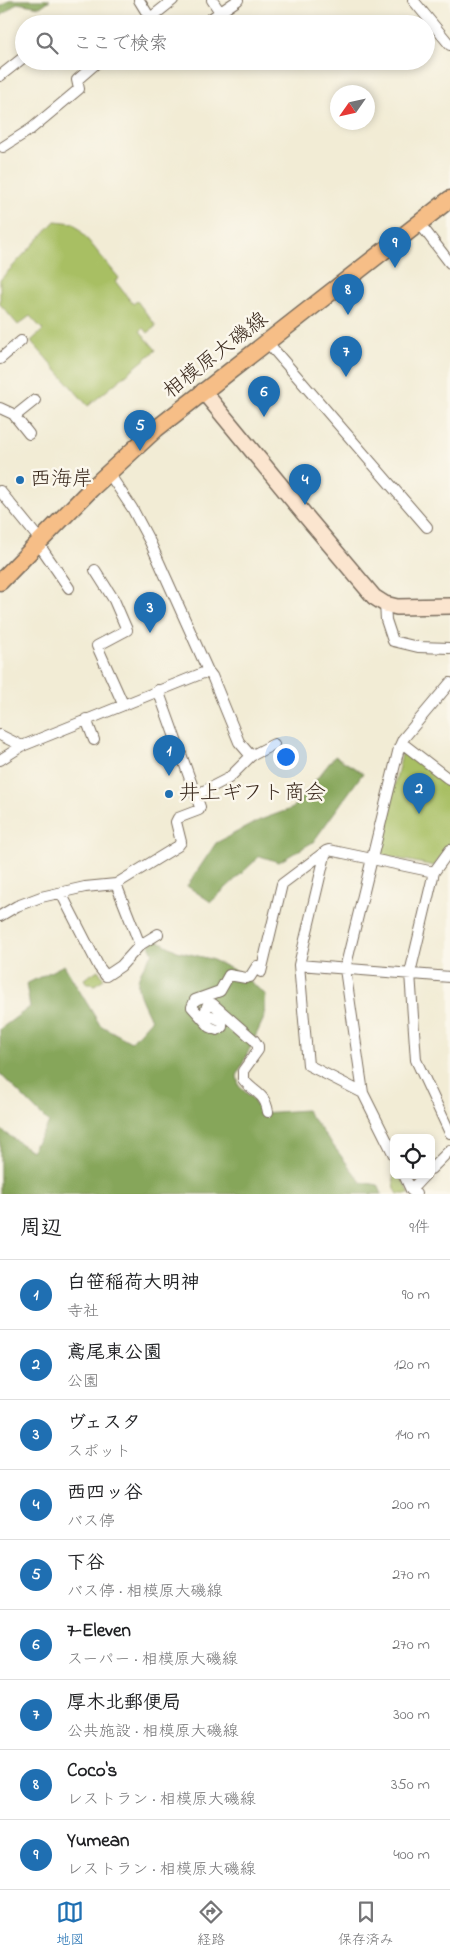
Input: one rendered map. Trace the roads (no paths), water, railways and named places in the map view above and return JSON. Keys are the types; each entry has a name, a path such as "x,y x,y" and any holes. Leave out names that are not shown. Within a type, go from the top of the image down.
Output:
{"main road":[{"name":"相模原大磯線","path":"0,582 108,472 156,429 450,199"}],"street":[{"path":"139,0 144,15"},
{"path":"154,15 173,0"},
{"path":"212,0 220,12"},
{"path":"216,15 238,0"},
{"path":"413,0 425,15"},
{"path":"435,27 450,45"},
{"path":"0,76 15,64"},
{"path":"3,147 31,129 79,89 77,80 89,70"},
{"path":"420,224 450,263"},
{"path":"0,359 21,341"},
{"path":"268,343 427,527"},
{"path":"203,391 364,586 385,604 397,607 450,606"},
{"path":"15,416 35,400"},
{"path":"0,408 15,416 29,434"},
{"path":"108,472 132,508 150,542 208,671 212,676 239,742 251,756"},
{"path":"0,491 39,541 69,584"},
{"path":"99,572 127,630 124,634 97,646 123,704"},
{"path":"385,604 386,620 393,641 418,647 450,648"},
{"path":"0,760 22,746 208,671"},
{"path":"390,1147 362,1094 345,969 403,739 450,683"},
{"path":"0,915 29,901 85,887 116,884 178,846 181,842 176,822 178,818 199,810 196,795 158,690"},
{"path":"441,693 450,700"},
{"path":"86,720 94,740"},
{"path":"0,736 22,746"},
{"path":"402,743 450,780"},
{"path":"196,795 229,778 251,756 274,744"},
{"path":"268,1112 262,1096 243,1079 243,1071 258,1050 257,1044 212,1004 207,1006 206,1013 222,1021 222,1027 217,1030 210,1028 192,1007 193,1002 197,998 220,991 229,975 246,978 250,977 260,968 266,952 282,884 326,851 329,850 434,872"},
{"path":"450,850 434,872 410,973 416,1060 450,1133"},
{"path":"326,851 300,965 308,1065 362,1094"},
{"path":"116,884 140,945"},
{"path":"61,893 99,967 106,976 121,966 140,945 158,934"},
{"path":"300,965 450,977"},
{"path":"435,1165 450,1150"},
{"path":"406,1179 414,1192 422,1179"}],"place":[{"name":"Yumean","path":"395,268"},
{"name":"Coco's","path":"348,315"},
{"name":"厚木北郵便局","path":"346,377"},
{"name":"7-Eleven","path":"264,417"},
{"name":"下谷","path":"140,451"},
{"name":"西海岸","path":"20,480"},
{"name":"西四ッ谷","path":"305,505"},
{"name":"ヴェスタ","path":"150,633"},
{"name":"白笹稲荷大明神","path":"169,776"},
{"name":"井上ギフト商会","path":"169,794"},
{"name":"鳶尾東公園","path":"419,814"}]}
